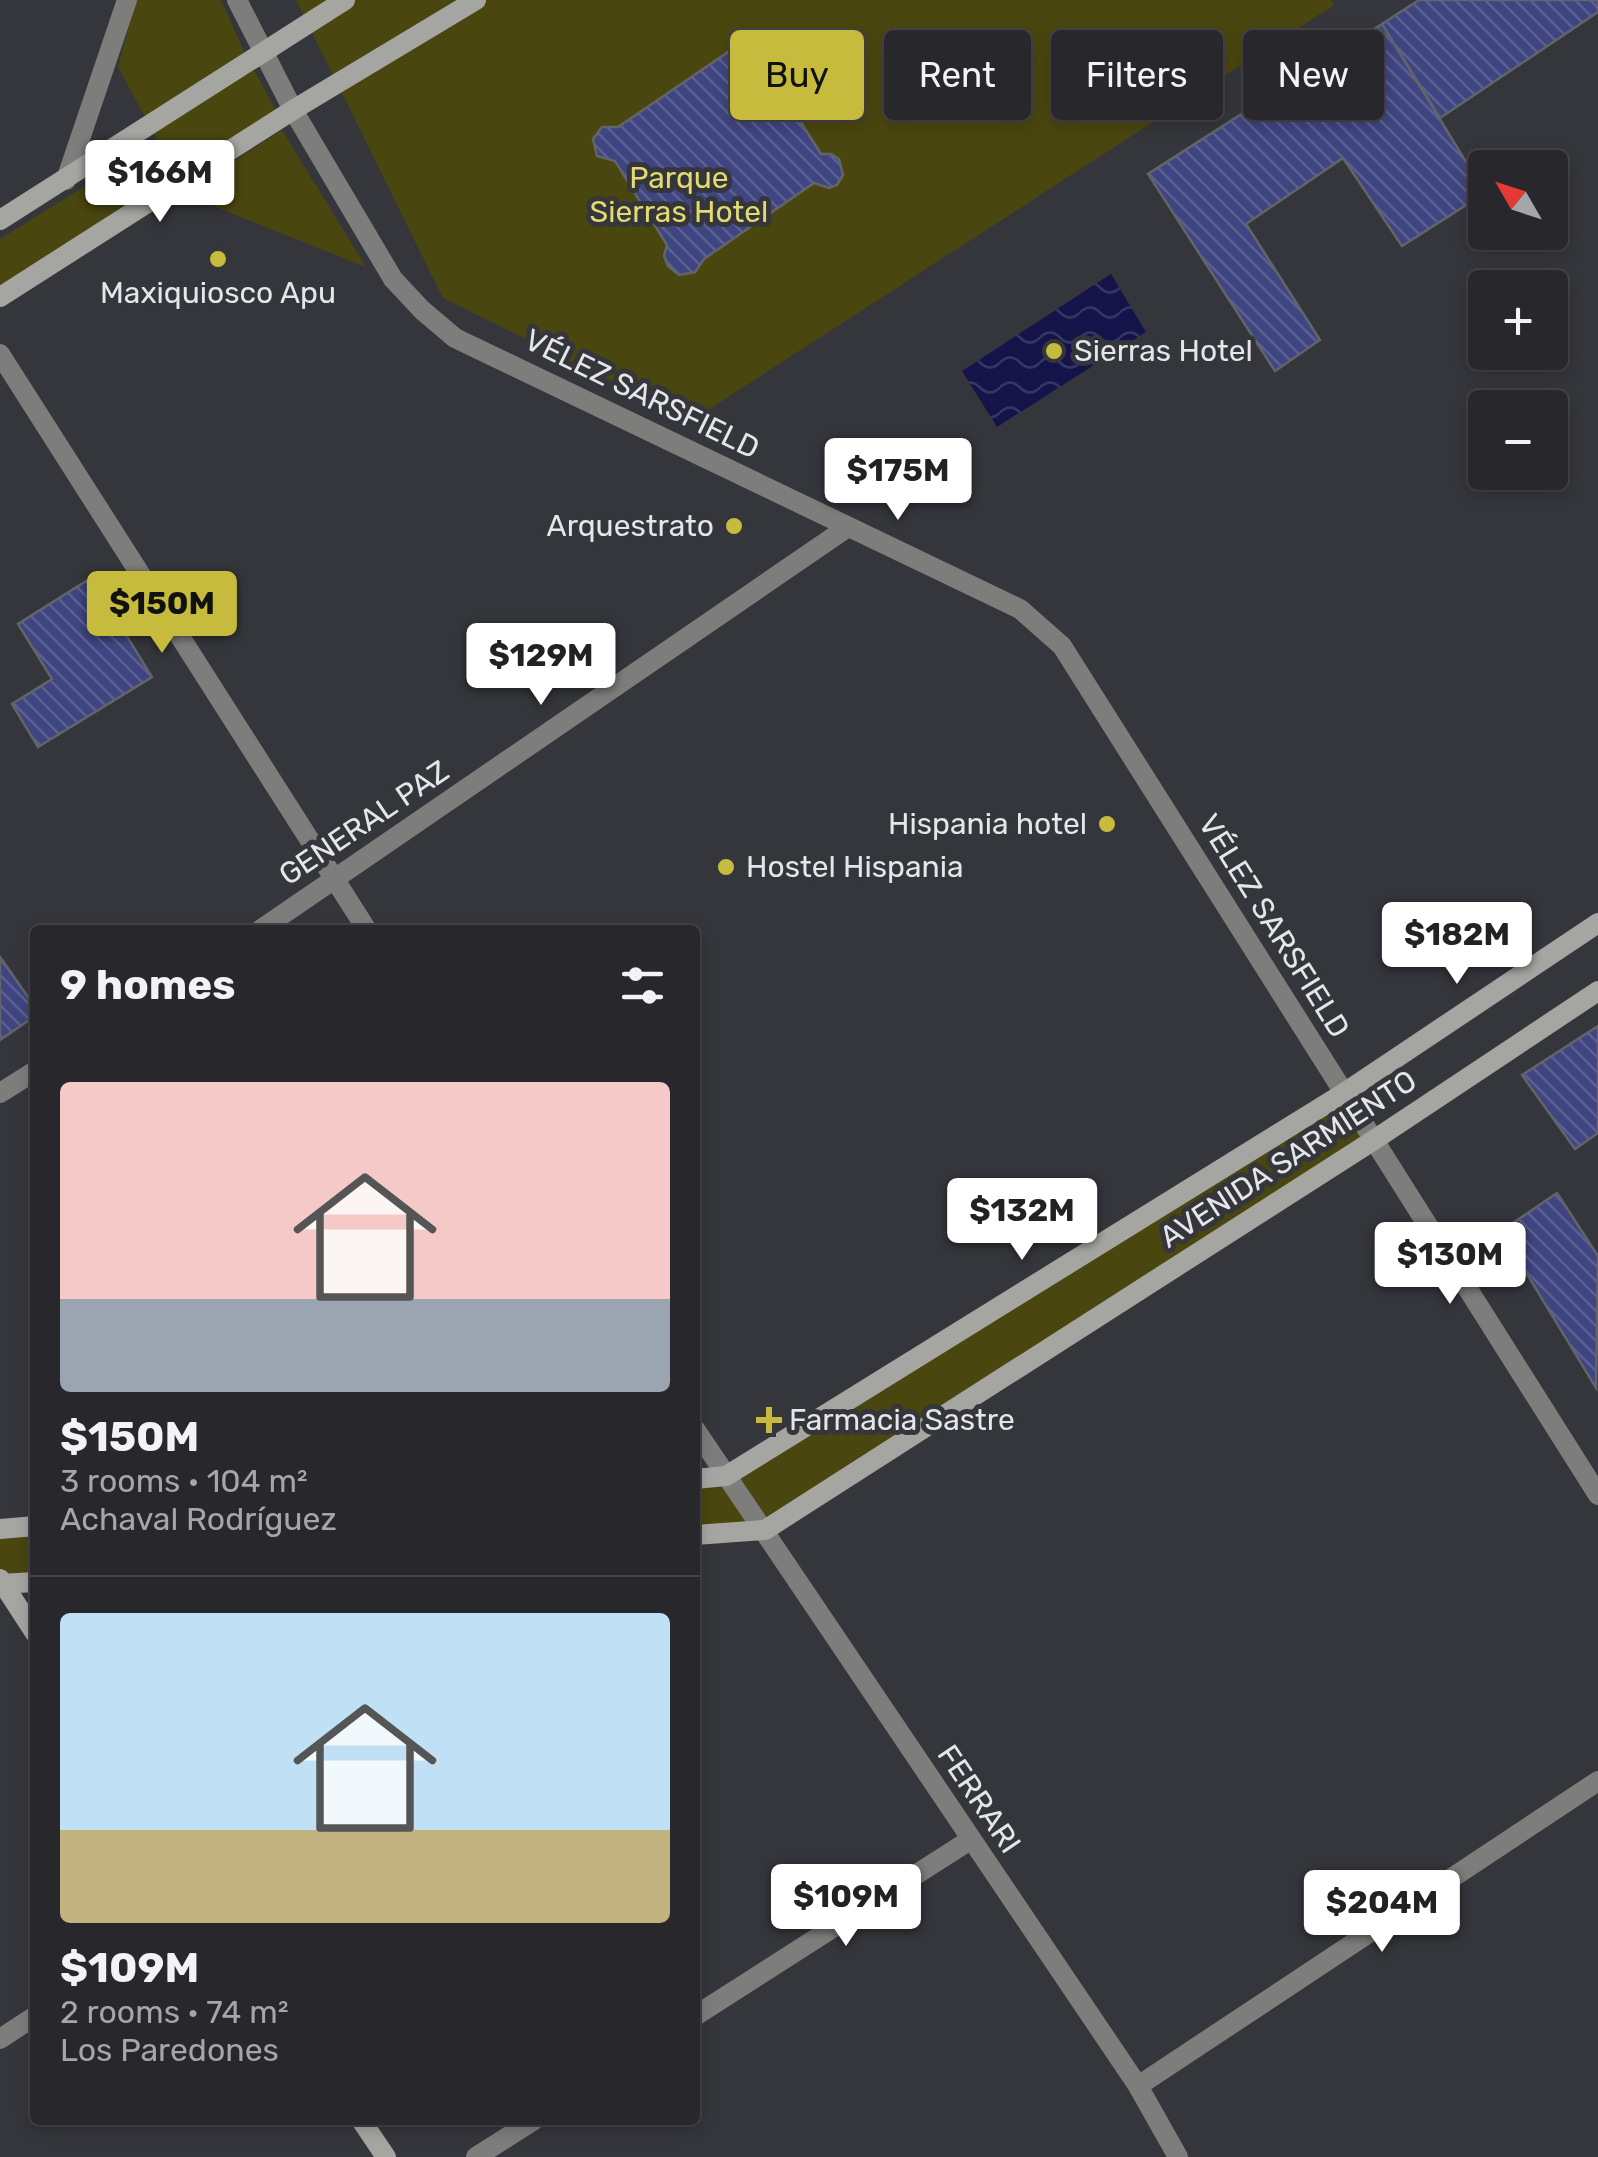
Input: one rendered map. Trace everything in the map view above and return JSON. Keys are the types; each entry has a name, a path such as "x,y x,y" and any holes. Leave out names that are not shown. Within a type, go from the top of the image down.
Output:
{"street":[{"path":"66,180 126,0"},
{"name":"VÉLEZ SARSFIELD","path":"237,0 293,110 393,279 454,338 1020,608 1062,646 1598,1495"},
{"path":"0,220 345,0"},
{"path":"0,297 293,110 476,0"},
{"path":"0,354 364,925"},
{"name":"GENERAL PAZ","path":"268,925 848,527"},
{"name":"AVENIDA SARMIENTO","path":"700,1478 726,1476 1344,1093 1598,923"},
{"name":"AVENIDA SARMIENTO","path":"700,1535 765,1530 1598,992"},
{"path":"0,1092 30,1073"},
{"name":"FERRARI","path":"700,1437 1138,2086 1178,2157"},
{"path":"0,1529 30,1526"},
{"path":"1,1582 30,1582"},
{"path":"1,1582 30,1626"},
{"path":"1138,2086 1598,1782"},
{"path":"700,2013 970,1840"},
{"path":"0,2038 30,2019"},
{"path":"364,2125 386,2157"},
{"path":"476,2157 526,2125"}],"green space":[{"path":"136,0 221,0 277,112 0,291 0,239 158,141 118,67"},
{"name":"Parque Sierras Hotel","path":"296,0 1331,0 1334,5 1295,30 1243,30 1243,64 1223,77 1223,30 1051,30 1051,120 1156,120 691,421 443,298"},
{"path":"282,130 366,267 183,194"},
{"path":"1344,1093 1374,1140 765,1530 700,1535 700,1479 726,1476"},
{"path":"30,1526 30,1582 0,1584 0,1529"}],"water":[{"name":"Sierras Hotel","path":"1111,274 1146,332 997,427 962,371"}],"building":[{"path":"1419,0 1598,0 1598,12 1440,118 1382,24"},
{"name":"Sierras Hotel","path":"1382,24 1468,165 1468,204 1402,246 1343,158 1246,224 1320,340 1275,371 1148,174 1243,113 1243,120 1384,120 1384,30 1373,30"},
{"path":"730,49 730,120 800,120 821,154 839,159 843,175 837,185 829,188 814,183 704,259 695,272 679,275 668,266 664,256 667,245 615,161 597,156 593,139 602,127 618,127"},
{"path":"91,578 152,677 38,747 12,704 52,679 18,624"},
{"path":"0,957 30,1000 30,1019 0,1040"},
{"path":"1598,1026 1598,1133 1575,1149 1522,1075"},
{"path":"1557,1193 1598,1256 1596,1388 1501,1231"}],"place":[{"name":"Maxiquiosco Apu","path":"218,259"},
{"name":"Sierras Hotel","path":"1054,351"},
{"name":"Arquestrato","path":"734,526"},
{"name":"Hispania hotel","path":"1107,824"},
{"name":"Hostel Hispania","path":"726,867"},
{"name":"Farmacia Sastre","path":"769,1420"}]}
